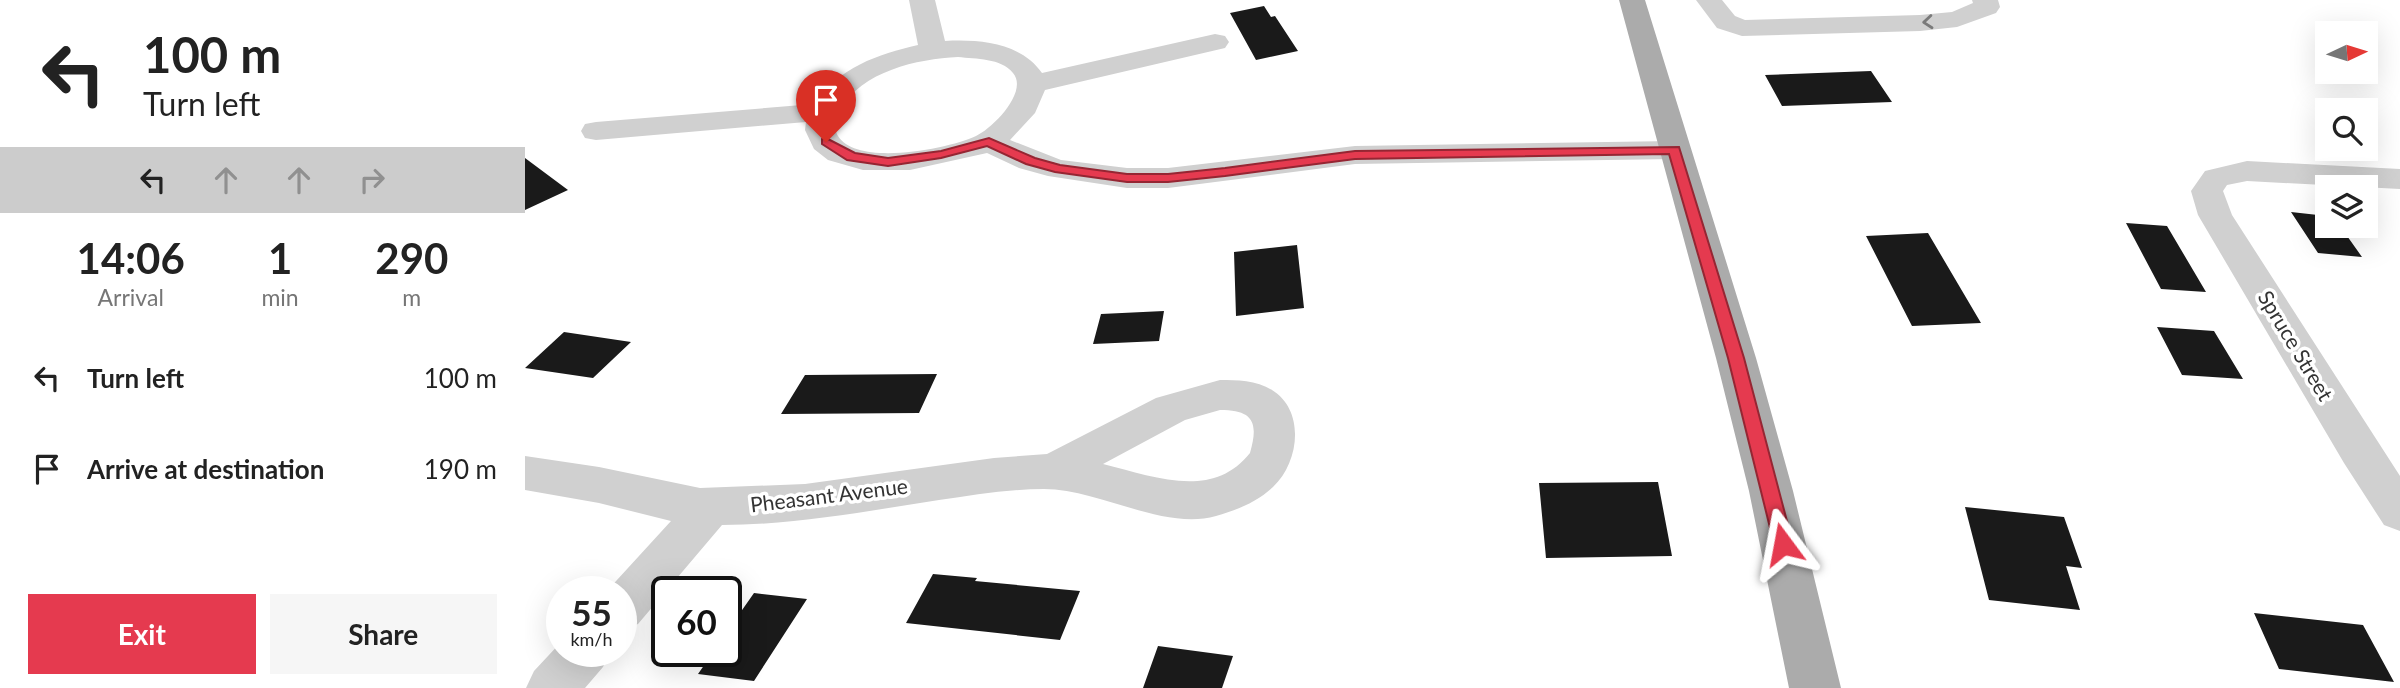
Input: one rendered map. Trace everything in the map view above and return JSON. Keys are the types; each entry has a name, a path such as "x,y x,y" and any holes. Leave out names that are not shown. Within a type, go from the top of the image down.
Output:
{"main road":[{"path":"1632,0 1736,358 1771,491 1815,688"}],"street":[{"path":"922,0 933,51"},
{"path":"1709,0 1726,22 1742,28 1753,28 1920,23 1957,19 1987,7 1985,0"},
{"path":"1032,84 1116,67 1215,42"},
{"path":"970,49 1006,56 1024,65 1030,72 1032,84 1028,101 1019,115 989,142 909,160 863,160 841,153 826,142 819,124 823,111 841,89 860,75 895,60 933,51 970,49"},
{"path":"596,131 823,111"},
{"path":"989,142 1030,161 1059,169 1127,178 1168,178 1355,155 1674,150"},
{"name":"Spruce Street","path":"2400,179 2247,171 2216,178 2207,191 2215,215 2359,452 2400,512"},
{"name":"Pheasant Avenue","path":"525,473 606,486 661,501 711,507 787,505 1013,472 1052,472"},
{"path":"637,592 711,507"},
{"path":"552,688 571,667"}],"building":[{"path":"1264,6 1271,17 1275,16 1298,51 1256,60 1230,13"},
{"path":"1871,71 1892,102 1782,106 1765,75"},
{"path":"525,158 568,190 525,210"},
{"path":"2291,212 2315,215 2315,238 2349,238 2362,257 2318,253"},
{"path":"2126,223 2167,226 2206,292 2161,289"},
{"path":"1928,233 1981,323 1912,326 1866,236"},
{"path":"1297,245 1304,308 1236,316 1234,252"},
{"path":"1164,311 1159,341 1093,344 1101,314"},
{"path":"2157,327 2214,331 2243,379 2182,375"},
{"path":"564,332 631,342 593,378 525,368"},
{"path":"937,374 919,413 781,414 805,375"},
{"path":"1658,482 1672,556 1546,558 1539,483"},
{"path":"1965,507 2064,517 2082,568 2066,566 2080,610 1989,600"},
{"path":"933,574 977,578 975,581 1080,591 1060,640 906,623"},
{"path":"754,593 807,599 754,681 698,674 703,667 742,667 742,610"},
{"path":"2254,613 2363,625 2394,682 2279,669"},
{"path":"1158,646 1233,656 1222,688 1143,688"}],"route":[{"path":"826,142 852,157 888,162 941,155 989,142 1030,161 1059,169 1127,178 1168,178 1355,155 1674,150 1736,358 1783,544"}]}
